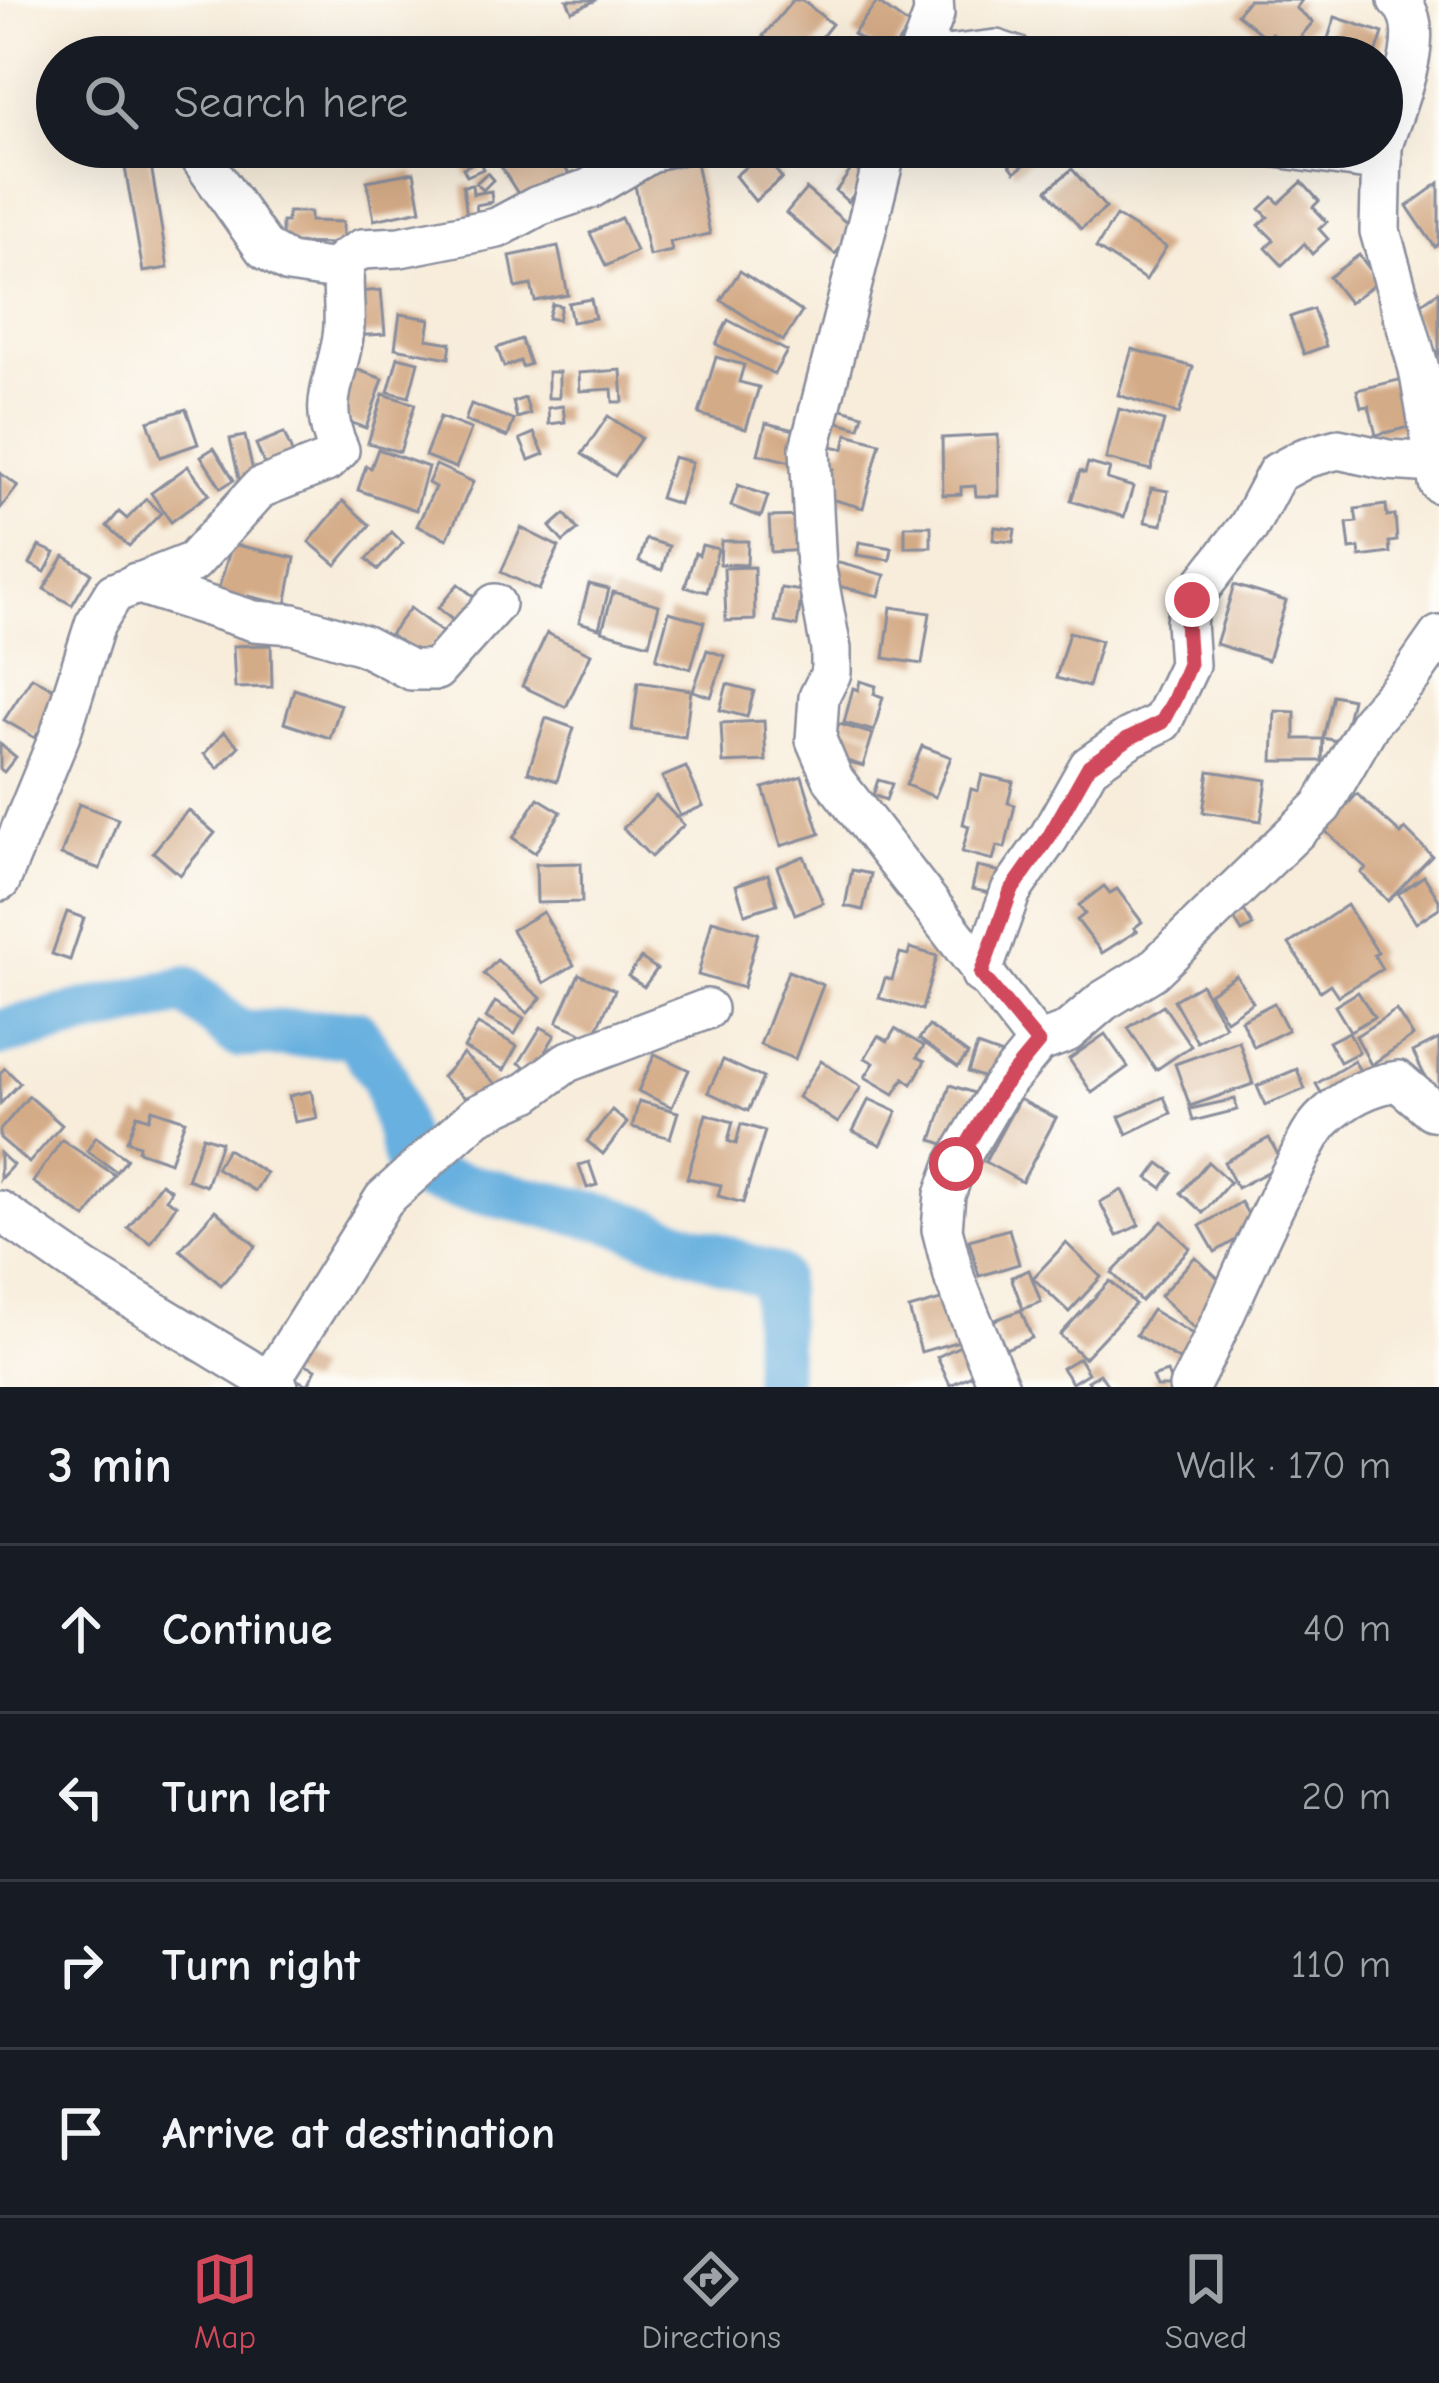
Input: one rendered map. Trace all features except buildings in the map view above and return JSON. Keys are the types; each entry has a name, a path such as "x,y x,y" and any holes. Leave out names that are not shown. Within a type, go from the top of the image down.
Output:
{"street":[{"path":"926,36 934,14 933,0"},
{"path":"1398,0 1414,22 1403,77"},
{"path":"208,168 265,249 289,263 343,272"},
{"path":"0,881 60,735 95,624 114,593 193,562 260,488 326,462 339,451 330,431 327,398 344,334 345,259 362,249 400,247 497,228 538,206 589,189 624,168"},
{"path":"882,168 810,448 816,569 831,649 831,673 819,697 816,740 833,779 1038,1043"},
{"path":"981,974 1011,891 1049,837 1089,766 1162,722 1189,664 1186,622 1192,600 1249,526 1277,473 1305,458 1338,449 1437,473 1420,369 1380,231 1382,168"},
{"path":"136,583 254,621 293,623 363,645 411,670 436,670 495,604"},
{"path":"999,1387 955,1280 942,1229 945,1195 956,1164 1000,1089 1038,1043 1067,1033 1102,1001 1152,971 1322,806 1371,721 1439,635"},
{"path":"0,1211 262,1382 384,1199 477,1115 527,1092 567,1062 707,1009"},
{"path":"1189,1387 1238,1291 1274,1205 1322,1120 1376,1084 1398,1081 1439,1111"}],"waterway":[{"path":"0,1033 187,990 238,1034 355,1033 385,1079 411,1175 608,1218 775,1277 776,1387"}],"route":[{"path":"956,1164 1000,1089 1038,1043 981,974 1011,891 1049,837 1089,766 1162,722 1189,664 1186,622 1192,600"}]}
